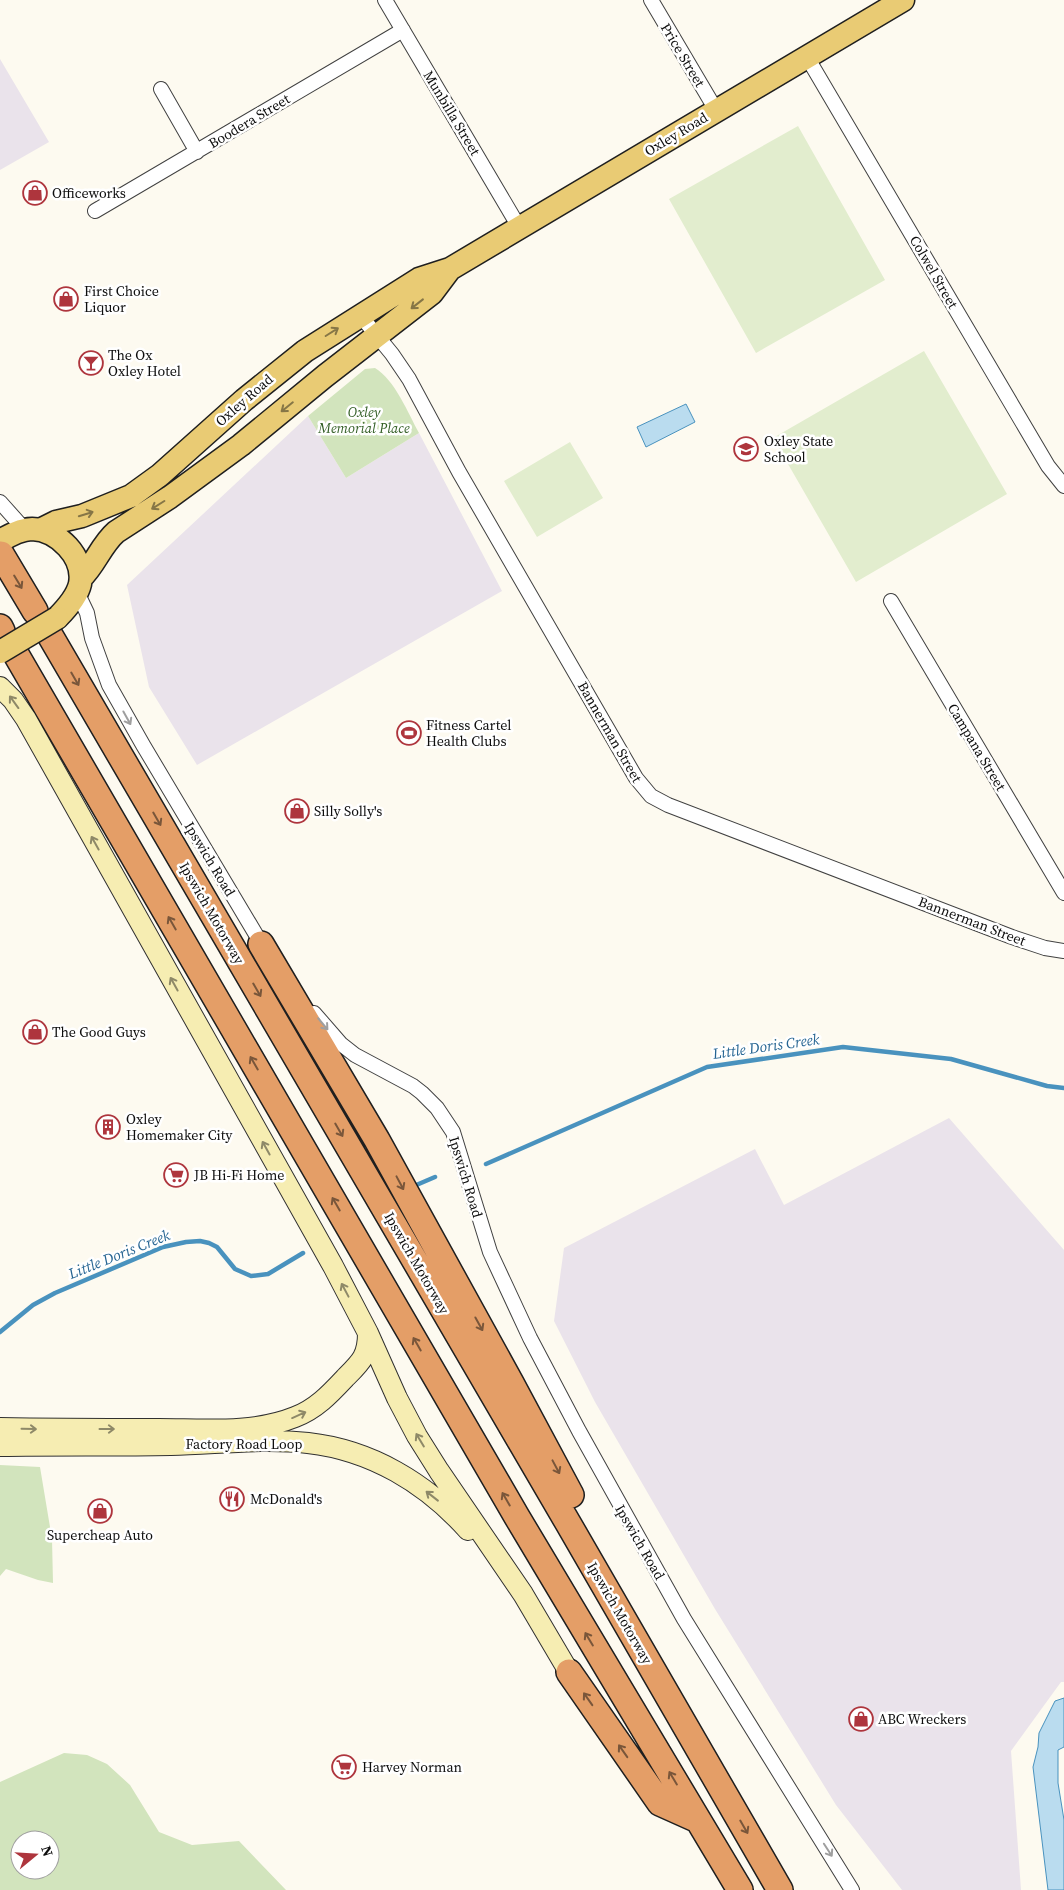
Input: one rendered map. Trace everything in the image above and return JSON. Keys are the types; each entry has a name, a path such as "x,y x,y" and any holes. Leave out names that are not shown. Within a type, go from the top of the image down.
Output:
{"highway":[{"name":"Ipswich Motorway","path":"15,538 48,622 780,1890"},
{"path":"5,642 512,1508 740,1890"},
{"path":"260,944 372,1132 568,1490 711,1744 719,1785"},
{"path":"569,1672 660,1803 698,1820"}],"main road":[{"name":"Oxley Road","path":"15,538 56,522 82,516 130,496 160,475 273,374 329,334 419,279 450,269 903,0"},
{"name":"Oxley Road","path":"48,622 66,609 108,538 170,497 241,445 432,293 450,269"},
{"path":"15,538 53,534 70,548 77,564 79,585"},
{"path":"5,642 48,622"},
{"path":"0,686 13,700 26,719 332,1266 368,1333 391,1386 418,1436 439,1471 512,1578 569,1672"},
{"name":"Factory Road Loop","path":"0,1428 209,1430 252,1427 286,1420 300,1415 321,1403 353,1371 364,1358 368,1333"},
{"name":"Factory Road Loop","path":"0,1446 171,1445 271,1441 327,1446 348,1451 374,1461 404,1476 426,1490 453,1513 478,1543 569,1672"}],"street":[{"name":"Munbilla Street","path":"386,0 519,227"},
{"name":"Price Street","path":"651,0 716,110"},
{"name":"Boodera Street","path":"95,211 403,30"},
{"name":"Colwel Street","path":"807,57 1048,466 1064,486"},
{"path":"161,89 197,152"},
{"name":"Bannerman Street","path":"360,315 409,379 459,472 636,778 651,796 668,805 1012,937 1045,948 1064,951"},
{"path":"0,502 15,538"},
{"name":"Ipswich Road","path":"79,585 97,655 109,685 142,746 260,944 322,1024 341,1044 355,1055 422,1093 440,1112 455,1136 483,1234 530,1338 622,1511 684,1619 852,1890"},
{"name":"Campana Street","path":"890,601 1064,892"}],"shaded area":[{"path":"0,59 49,142 0,170"},
{"path":"308,416 346,478 419,433 502,591 197,765 149,687 127,585"},
{"path":"949,1118 1064,1250 1064,1682 1061,1682 1011,1751 1021,1890 902,1890 836,1805 715,1609 595,1402 554,1321 564,1248 755,1149 784,1205"}],"green space":[{"path":"798,126 885,280 756,353 669,199"},
{"path":"924,351 1007,494 856,582 773,438"},
{"name":"Oxley Memorial Place","path":"375,368 389,380 419,433 346,478 308,416 365,369"},
{"path":"570,442 603,498 537,537 504,481"},
{"path":"0,1465 40,1467 52,1539 53,1583 6,1569 0,1576"},
{"path":"64,1753 87,1755 107,1764 130,1785 159,1832 192,1845 239,1841 286,1890 0,1890 0,1782"}],"water":[{"path":"686,404 695,422 646,447 637,427"},
{"path":"1064,1698 1064,1747 1058,1750 1058,1783 1064,1820 1064,1890 1048,1890 1033,1767 1039,1733 1055,1701"}],"waterway":[{"name":"Little Doris Creek","path":"486,1164 707,1067 843,1047 951,1059 1047,1086 1064,1088"},
{"name":"Little Doris Creek","path":"414,1186 435,1177"},
{"name":"Little Doris Creek","path":"0,1332 33,1305 55,1293 163,1247 186,1242 200,1241 209,1243 217,1247 235,1269 251,1276 268,1274 303,1253"}],"place":[{"name":"Officeworks","path":"35,193"},
{"name":"First Choice Liquor","path":"66,299"},
{"name":"The Ox Oxley Hotel","path":"91,363"},
{"name":"Oxley State School","path":"746,449"},
{"name":"Fitness Cartel Health Clubs","path":"409,733"},
{"name":"Silly Solly's","path":"297,811"},
{"name":"The Good Guys","path":"35,1032"},
{"name":"Oxley Homemaker City","path":"108,1127"},
{"name":"JB Hi-Fi Home","path":"176,1175"},
{"name":"McDonald's","path":"232,1499"},
{"name":"Supercheap Auto","path":"100,1511"},
{"name":"ABC Wreckers","path":"861,1719"},
{"name":"Harvey Norman","path":"344,1767"}]}
